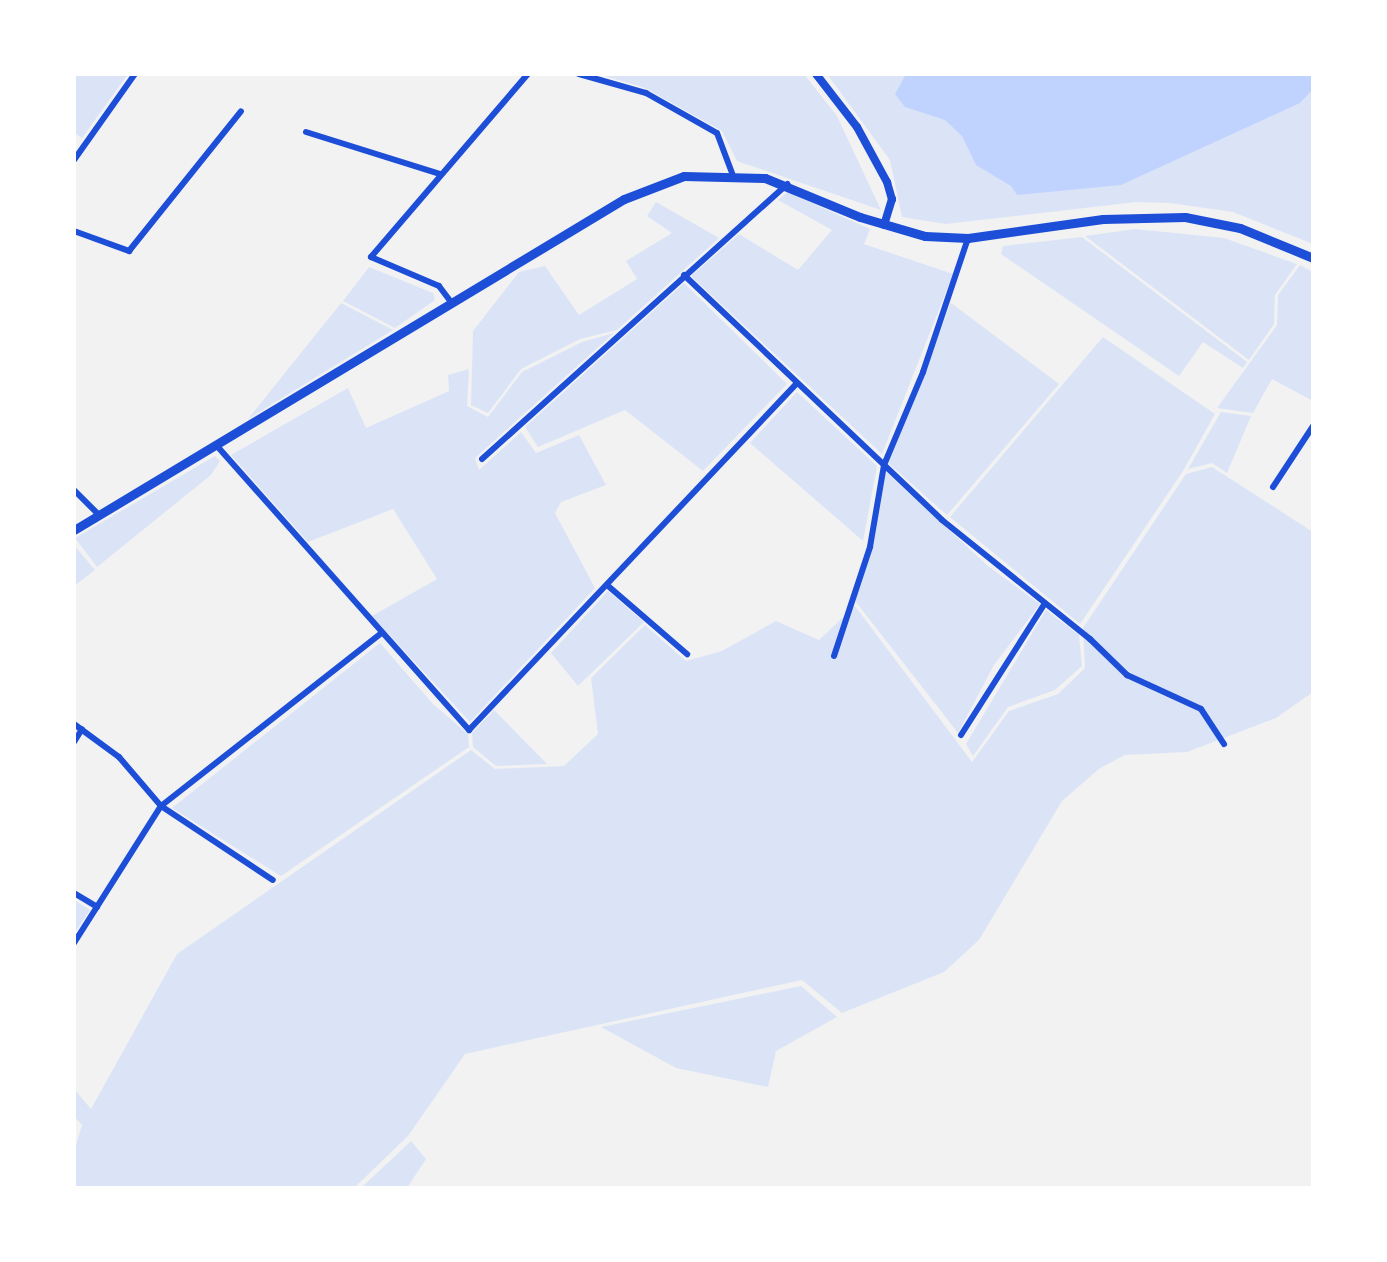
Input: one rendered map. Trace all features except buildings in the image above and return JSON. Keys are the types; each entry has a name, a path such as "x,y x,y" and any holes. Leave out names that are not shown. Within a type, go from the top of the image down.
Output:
{"main road":[{"path":"74,530 101,517 451,302 652,186 684,176 732,173 787,184 884,225 925,236 968,238 1103,219 1185,217 1240,228 1313,258"}],"street":[{"path":"74,160 135,74"},
{"path":"451,302 439,286 371,257 528,74"},
{"path":"579,74 646,93 717,133 732,173"},
{"path":"816,74 857,127 887,182 892,199 884,225"},
{"path":"74,231 129,251 241,111"},
{"path":"306,132 440,174"},
{"path":"482,459 787,184"},
{"path":"834,656 870,547 884,465 923,372 968,238"},
{"path":"684,275 884,465 1127,675 1201,709 1224,744"},
{"path":"217,446 380,634 469,730 796,384"},
{"path":"1273,487 1313,426"},
{"path":"74,490 101,517"},
{"path":"607,585 687,654"},
{"path":"961,735 1045,603"},
{"path":"74,943 161,806 380,634"},
{"path":"74,724 119,757 161,806 273,880"},
{"path":"74,742 82,729"},
{"path":"74,893 97,907"}],"shaded area":[{"path":"74,74 128,74 82,138 74,133"},
{"path":"598,74 804,74 837,116 881,210 737,161 722,131 645,88"},
{"path":"827,74 1313,74 1313,244 1233,212 1170,203 1136,202 946,224 902,217 890,160"},
{"path":"787,192 870,229 864,244 953,274 882,454 691,276 739,234 798,270 832,230 778,200"},
{"path":"656,202 719,238 617,330 580,339 521,369 488,413 471,405 473,331 519,272 545,266 579,315 637,279 626,261 672,233 647,216"},
{"path":"1135,229 1224,238 1297,264 1275,295 1274,324 1249,360 1085,236"},
{"path":"1082,237 1247,362 1243,368 1203,342 1179,376 1001,254 1003,246"},
{"path":"1300,265 1313,272 1313,401 1272,379 1253,413 1217,408 1277,325 1278,295"},
{"path":"369,267 433,293 435,300 395,328 343,301"},
{"path":"684,283 787,384 703,471 625,410 538,447 525,427"},
{"path":"341,303 393,330 248,419"},
{"path":"951,303 1059,384 947,515 888,463"},
{"path":"614,333 475,458 479,470 521,432 536,453 579,435 606,485 561,502 555,513 595,588 470,722 372,616 437,579 393,509 308,542 231,455 348,388 366,428 449,391 448,375 469,369 467,406 488,417 522,372 582,342"},
{"path":"1103,337 1215,414 1183,471 1080,624 950,517"},
{"path":"797,392 877,466 863,541 750,443"},
{"path":"1221,412 1251,416 1227,473 1212,463 1188,469"},
{"path":"215,456 220,461 211,475 97,567 75,538"},
{"path":"1212,467 1313,532 1313,692 1276,718 1187,752 1125,755 1100,768 1062,801 979,940 944,972 842,1013 802,980 465,1054 408,1136 354,1188 74,1188 74,1152 82,1125 74,1116 74,1089 91,1109 177,954 471,750 495,769 564,766 598,734 591,678 645,625 686,661 722,651 776,621 819,640 855,606 972,762 1009,711 1058,694 1085,668 1083,628 1186,474"},
{"path":"886,472 988,566 1040,604 994,665 958,733 852,597 873,547"},
{"path":"74,545 95,570 74,586"},
{"path":"608,591 644,622 578,686 551,653"},
{"path":"1046,610 1079,635 1082,666 1055,690 1008,707 973,756 966,744"},
{"path":"380,643 433,704 468,734 469,747 281,876 172,808"},
{"path":"494,710 547,764 496,766 473,747 472,733"},
{"path":"74,900 90,910 74,934"},
{"path":"801,986 837,1017 776,1051 768,1087 676,1068 601,1027"},
{"path":"411,1141 426,1159 407,1188 361,1188"}],"water":[{"path":"906,74 1313,74 1313,89 1300,103 1121,185 1017,195 1011,186 976,165 962,136 945,120 905,107 895,94"}]}
